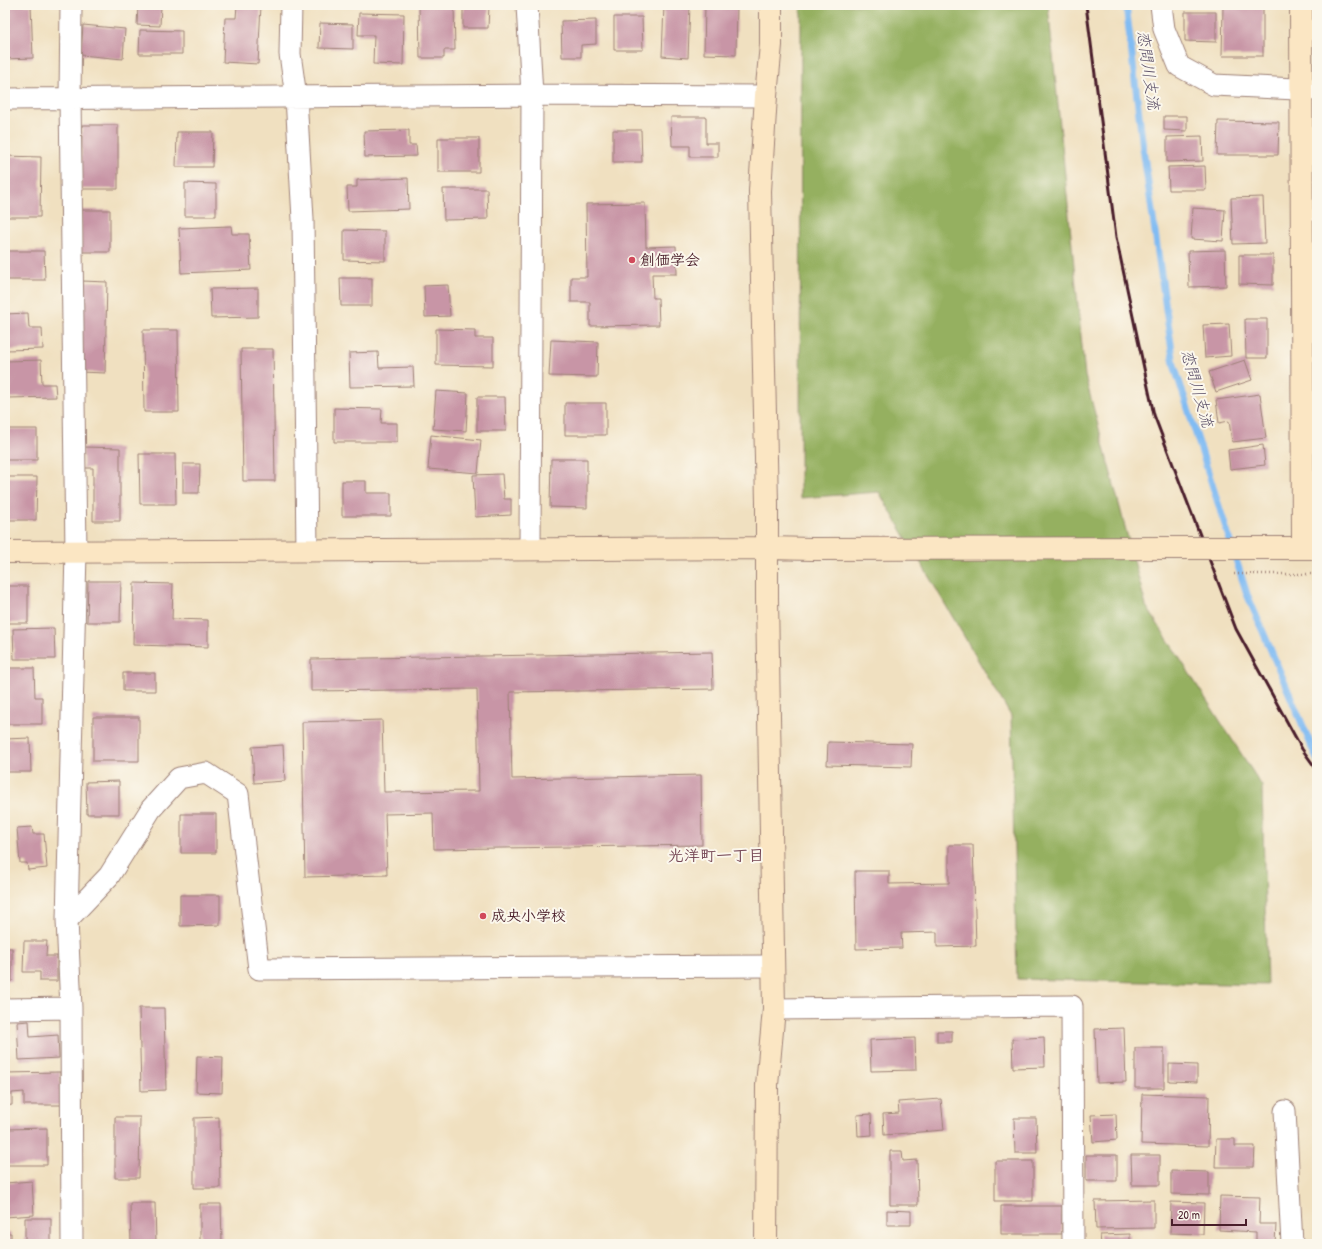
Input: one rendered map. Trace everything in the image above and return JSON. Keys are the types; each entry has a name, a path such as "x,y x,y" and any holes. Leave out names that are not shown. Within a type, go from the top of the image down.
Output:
{"street":[{"path":"71,5 70,98 76,552 67,920 71,1008 72,1244"},
{"path":"291,5 290,54 296,97 302,219 307,551"},
{"path":"527,5 532,95 530,549"},
{"path":"766,1244 767,1086 774,1009 772,966 768,548 760,191 771,45 771,5"},
{"path":"1161,5 1164,29 1179,66 1214,85 1309,90"},
{"path":"5,552 768,548 1310,548 1306,320 1310,215 1309,90 1301,5"},
{"path":"5,99 532,95 766,96"},
{"path":"67,920 109,876 152,810 179,778 206,773 238,794 259,969 772,966"},
{"path":"774,1009 1072,1006 1073,1244"},
{"path":"5,1009 71,1008"},
{"path":"1285,1111 1292,1244"}],"path":[{"path":"1250,574 1317,574"}],"green space":[{"path":"801,5 1048,5 1085,376 1146,606 1262,786 1267,985 1017,979 1011,716 879,492 800,498"}],"building":[{"path":"5,5 31,5 33,58 5,59"},
{"path":"138,5 161,5 160,26 137,25"},
{"path":"237,5 261,5 258,64 223,62 225,18 236,18"},
{"path":"419,5 454,5 455,50 444,50 444,58 420,58"},
{"path":"463,5 489,5 488,28 463,28"},
{"path":"664,5 690,5 688,58 662,56"},
{"path":"705,5 737,5 736,55 704,54"},
{"path":"1223,6 1263,6 1263,56 1222,56"},
{"path":"1185,12 1216,12 1216,42 1185,41"},
{"path":"359,13 404,14 403,65 373,64 374,35 358,35"},
{"path":"614,17 642,17 643,50 614,50"},
{"path":"596,20 596,44 581,45 581,57 562,57 561,21"},
{"path":"320,23 353,24 353,49 319,48"},
{"path":"83,25 125,29 123,59 81,55"},
{"path":"140,30 182,31 182,54 139,54"},
{"path":"1164,116 1187,116 1187,131 1164,130"},
{"path":"671,117 706,117 706,143 718,143 718,157 690,157 690,146 672,146"},
{"path":"1218,121 1279,122 1278,155 1217,155"},
{"path":"82,125 118,125 118,189 81,189"},
{"path":"409,130 409,145 416,145 417,156 365,157 364,131"},
{"path":"613,130 641,130 642,162 613,162"},
{"path":"177,132 213,132 212,167 176,167"},
{"path":"1202,136 1203,161 1167,162 1167,137"},
{"path":"438,138 479,138 479,172 438,172"},
{"path":"5,156 41,157 40,217 8,217 8,202 5,202"},
{"path":"1205,166 1206,190 1169,190 1168,167"},
{"path":"408,178 409,209 348,211 347,187 357,187 357,180"},
{"path":"185,183 216,184 216,216 185,216"},
{"path":"443,189 487,189 488,219 444,220"},
{"path":"1263,197 1265,243 1233,244 1231,198"},
{"name":"創価学会","path":"645,203 646,247 676,246 677,274 652,274 653,298 658,298 659,325 590,326 590,302 571,302 571,277 587,277 586,204"},
{"path":"1193,208 1225,210 1223,241 1191,239"},
{"path":"81,210 110,210 110,252 81,252"},
{"path":"231,226 232,234 249,234 251,270 181,273 179,228"},
{"path":"344,230 385,231 385,261 344,260"},
{"path":"1225,250 1226,286 1189,287 1188,251"},
{"path":"5,251 44,251 45,280 5,280"},
{"path":"1239,255 1273,255 1273,285 1239,284"},
{"path":"340,278 372,278 372,306 341,306"},
{"path":"82,281 107,282 105,373 80,372"},
{"path":"448,285 450,316 425,317 424,286"},
{"path":"258,288 258,317 211,318 210,289"},
{"path":"28,313 29,328 42,328 43,349 5,350 5,314"},
{"path":"1245,319 1267,319 1267,358 1246,358"},
{"path":"1229,324 1231,356 1205,358 1203,325"},
{"path":"436,329 475,330 475,338 493,338 493,366 436,365"},
{"path":"143,330 178,330 179,412 144,412"},
{"path":"551,340 598,342 597,377 549,376"},
{"path":"241,349 273,349 275,481 243,481"},
{"path":"378,352 379,368 413,367 414,386 350,387 349,353"},
{"path":"41,360 42,384 55,384 56,397 7,398 6,361"},
{"path":"1245,360 1252,380 1216,392 1209,372"},
{"path":"436,391 468,393 466,431 433,429"},
{"path":"1260,394 1266,438 1232,442 1229,421 1219,423 1216,400"},
{"path":"477,397 505,397 506,431 477,431"},
{"path":"565,403 606,403 606,435 565,435"},
{"path":"334,408 382,409 381,423 397,423 397,442 334,442"},
{"path":"5,429 37,429 37,460 5,460"},
{"path":"431,435 481,440 478,473 428,469"},
{"path":"1263,445 1265,465 1230,469 1228,450"},
{"path":"83,447 120,448 120,521 93,521 93,468 83,468"},
{"path":"139,454 175,454 176,504 140,504"},
{"path":"551,459 587,459 587,508 550,507"},
{"path":"183,464 200,464 199,493 183,493"},
{"path":"502,474 504,499 511,499 511,515 475,517 473,475"},
{"path":"7,477 37,477 36,520 7,520"},
{"path":"342,481 366,481 366,493 391,493 391,516 342,516"},
{"path":"88,581 121,581 120,622 87,622"},
{"path":"134,583 173,584 172,619 208,620 208,647 133,645"},
{"path":"5,586 28,586 28,623 5,623"},
{"path":"54,628 55,659 14,659 13,629"},
{"path":"5,644 9,644 9,659 5,659"},
{"path":"712,652 713,689 510,692 512,779 701,775 702,845 434,849 433,813 385,814 387,875 305,877 302,722 382,720 384,792 479,791 477,689 311,691 311,659"},
{"path":"6,668 34,668 35,697 42,697 42,724 6,724"},
{"path":"123,673 155,673 155,691 123,691"},
{"path":"93,717 139,717 139,761 93,761"},
{"path":"30,738 31,772 5,772 5,739"},
{"path":"828,742 912,744 911,767 827,765"},
{"path":"283,745 285,781 254,783 252,747"},
{"path":"119,781 119,814 87,814 86,782"},
{"path":"181,814 216,814 216,853 181,853"},
{"path":"32,827 33,834 44,834 47,868 28,870 27,863 20,863 17,828"},
{"path":"949,845 973,845 976,946 937,947 937,932 901,933 902,948 856,949 855,871 889,871 889,884 949,883"},
{"path":"180,895 220,895 220,925 180,926"},
{"path":"24,941 47,941 46,956 57,956 57,981 40,981 40,972 23,972"},
{"path":"5,948 12,948 12,981 5,981"},
{"path":"139,1008 164,1008 166,1090 141,1091"},
{"path":"29,1021 30,1037 58,1035 59,1058 19,1060 17,1022"},
{"path":"1124,1028 1126,1082 1097,1083 1095,1029"},
{"path":"937,1031 952,1031 952,1042 937,1042"},
{"path":"1044,1037 1045,1067 1013,1068 1012,1039"},
{"path":"5,1038 8,1038 8,1064 5,1064"},
{"path":"915,1038 916,1070 871,1071 870,1040"},
{"path":"1135,1048 1164,1048 1164,1088 1135,1088"},
{"path":"197,1056 223,1057 222,1093 196,1092"},
{"path":"1169,1064 1197,1065 1197,1082 1169,1081"},
{"path":"60,1072 61,1105 24,1105 24,1092 12,1093 12,1105 5,1106 5,1073"},
{"path":"1142,1094 1209,1096 1208,1146 1141,1144"},
{"path":"941,1099 944,1130 884,1135 883,1114 899,1113 898,1102"},
{"path":"5,1112 8,1112 8,1129 47,1128 47,1165 5,1165"},
{"path":"871,1114 872,1135 858,1136 857,1115"},
{"path":"1116,1114 1117,1140 1093,1142 1091,1115"},
{"path":"115,1117 140,1117 139,1178 115,1178"},
{"path":"219,1117 220,1188 194,1188 194,1118"},
{"path":"1014,1118 1036,1118 1037,1153 1015,1153"},
{"path":"1216,1139 1235,1139 1235,1146 1255,1146 1254,1167 1215,1167"},
{"path":"890,1151 902,1151 903,1161 917,1160 918,1205 890,1205"},
{"path":"1086,1155 1117,1155 1117,1181 1086,1181"},
{"path":"1131,1155 1160,1155 1160,1185 1132,1185"},
{"path":"995,1161 1033,1161 1033,1201 995,1201"},
{"path":"1171,1171 1209,1172 1209,1195 1171,1194"},
{"path":"32,1181 34,1215 5,1217 5,1183"},
{"path":"1220,1196 1260,1197 1259,1224 1276,1224 1275,1244 1256,1244 1256,1232 1219,1230"},
{"path":"1154,1200 1154,1228 1096,1229 1095,1201"},
{"path":"1171,1202 1204,1203 1203,1234 1170,1233"},
{"path":"130,1203 155,1203 156,1244 131,1244"},
{"path":"200,1204 221,1204 222,1244 200,1244"},
{"path":"1001,1206 1062,1206 1062,1234 1001,1234"},
{"path":"887,1210 911,1211 911,1225 887,1225"},
{"path":"25,1218 51,1218 51,1244 25,1244"},
{"path":"5,1233 11,1233 11,1244 5,1244"},
{"path":"1130,1234 1130,1244 1101,1244 1100,1235"},
{"path":"904,1241 904,1244 883,1244 883,1243"}],"waterway":[{"name":"恋問川支流","path":"1126,5 1143,148 1174,365 1247,594 1317,759"}],"railway":[{"path":"1086,5 1116,237 1154,415 1236,629 1302,749 1317,770"}],"place":[{"name":"創価学会","path":"632,260"},
{"name":"成央小学校","path":"483,916"}],"district":[{"name":"光洋町一丁目","path":"716,855"}]}
